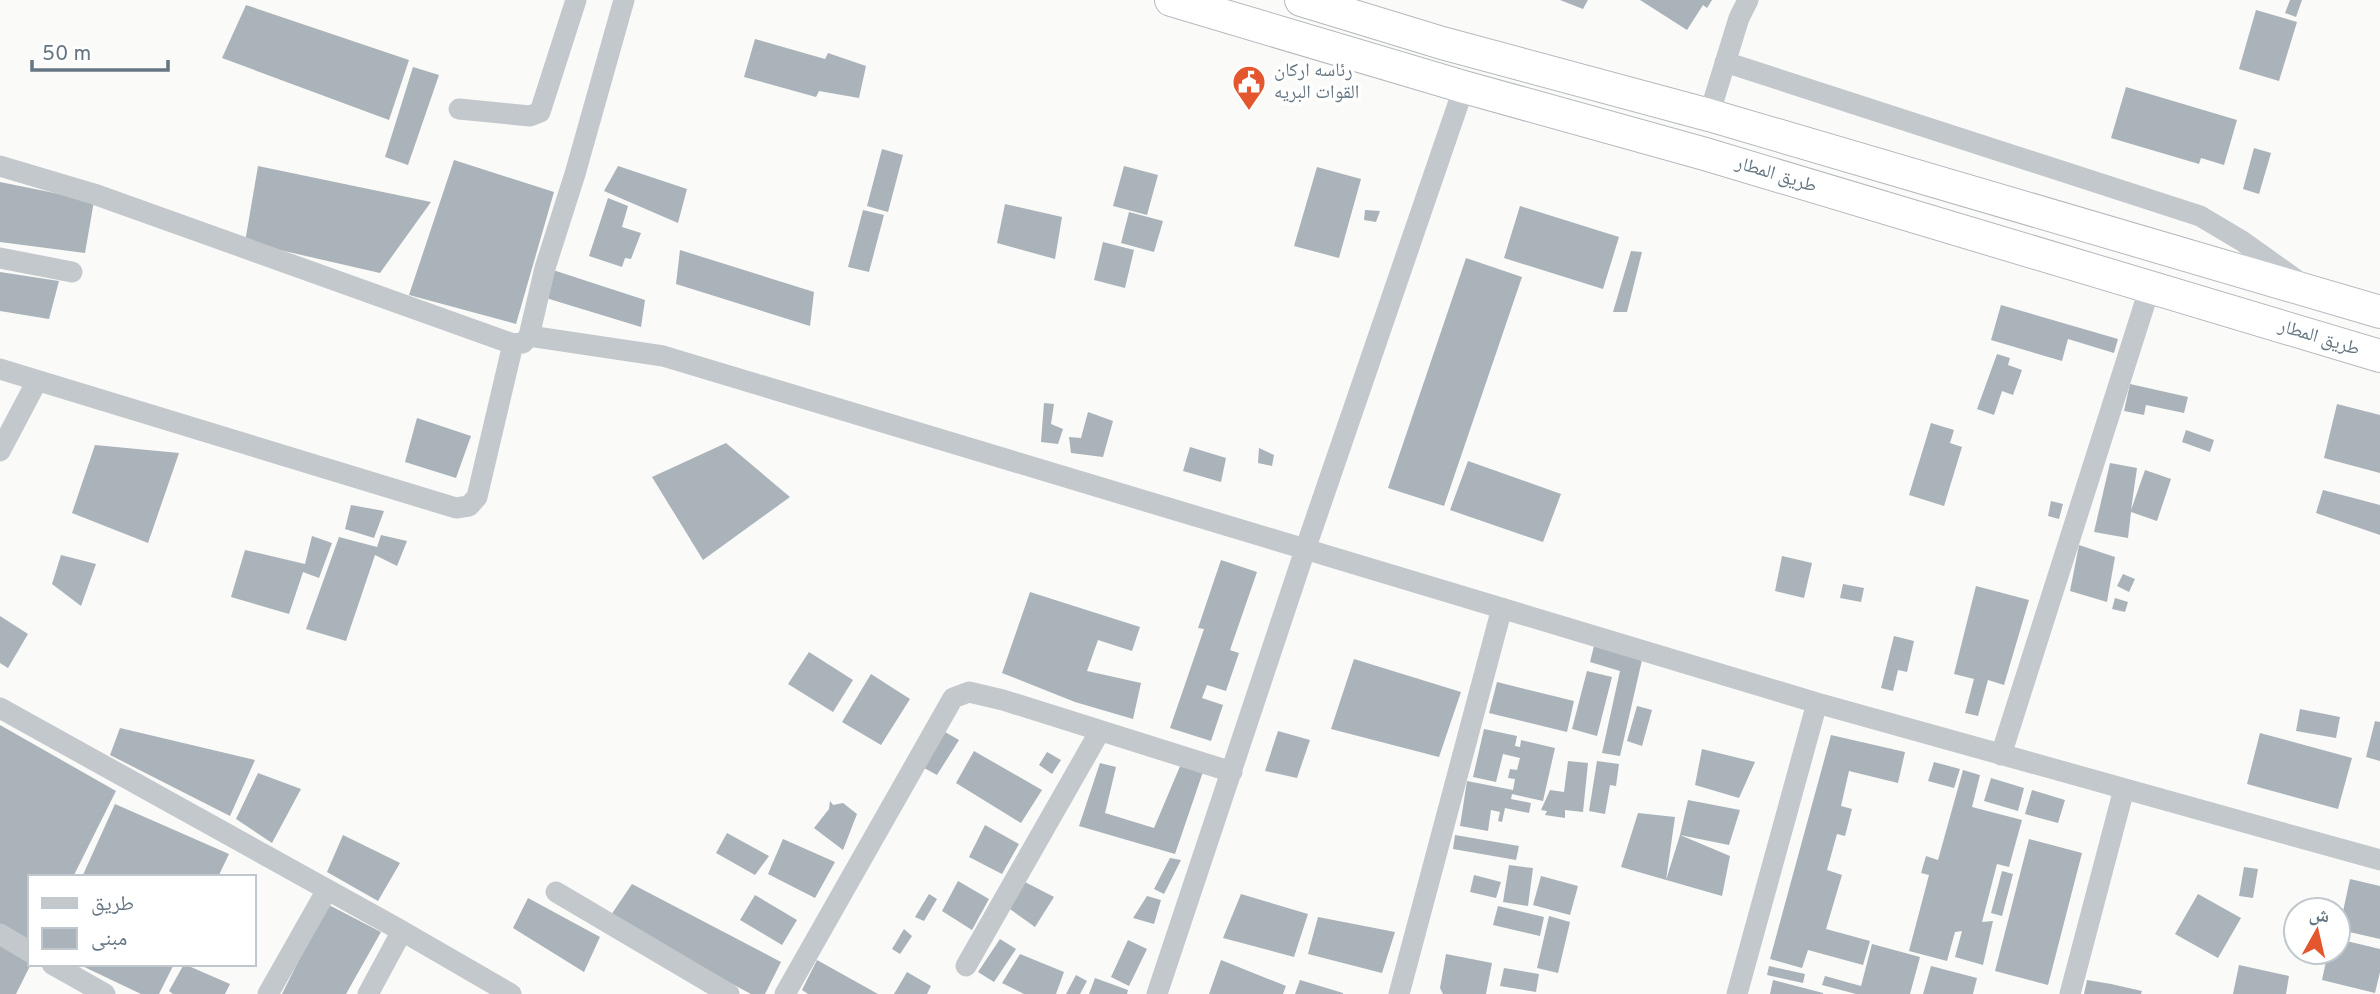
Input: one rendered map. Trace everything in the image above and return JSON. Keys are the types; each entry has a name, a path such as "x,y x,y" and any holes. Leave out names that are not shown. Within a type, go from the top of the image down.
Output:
{"highway":[{"name":"طريق المطار","path":"1171,0 1464,87 1705,154 2380,356"},
{"name":"طريق المطار","path":"1301,0 1442,43 1709,115 2380,312"}],"street":[{"path":"459,109 530,116 540,112 576,0"},
{"path":"0,369 456,508 469,506 477,497 521,340 575,174 624,0"},
{"path":"1709,115 1739,18 1748,0"},
{"path":"1725,62 2200,216 2242,241 2314,292"},
{"path":"1157,994 1305,550 1464,87"},
{"path":"0,166 93,194 521,340 663,356 1817,703 2380,860"},
{"path":"0,258 72,272"},
{"path":"2001,755 2150,287"},
{"path":"0,452 37,381"},
{"path":"1399,994 1502,608"},
{"path":"785,994 953,698 969,692 1003,701 1232,772"},
{"path":"1737,994 1817,703"},
{"path":"0,708 511,994"},
{"path":"966,966 1100,732"},
{"path":"2070,994 2124,789"},
{"path":"268,994 327,890"},
{"path":"556,892 729,994"},
{"path":"368,994 402,931"},
{"path":"0,934 28,950"},
{"path":"56,966 105,994"}],"building":[{"path":"1560,0 1588,0 1583,9"},
{"path":"1640,0 1712,0 1707,8 1703,5 1687,30"},
{"path":"2290,0 2302,0 2296,17 2285,13"},
{"path":"246,5 409,60 389,120 222,58"},
{"path":"2256,10 2297,22 2279,81 2239,69"},
{"path":"755,39 825,59 828,53 866,66 859,98 819,91 816,97 744,77"},
{"path":"413,67 439,75 408,165 385,157"},
{"path":"2126,87 2237,120 2224,165 2201,158 2199,164 2111,138"},
{"path":"2254,148 2271,153 2259,194 2243,189"},
{"path":"882,149 903,155 888,212 867,206"},
{"path":"454,160 554,192 516,324 409,295"},
{"path":"258,166 431,202 380,273 245,242"},
{"path":"618,166 687,189 678,223 604,191"},
{"path":"1124,166 1158,175 1147,215 1113,206"},
{"path":"1317,167 1361,179 1339,258 1294,246"},
{"path":"0,182 94,201 85,253 0,242"},
{"path":"608,198 628,206 622,227 641,233 631,259 625,258 622,267 589,256"},
{"path":"1005,204 1062,217 1055,259 997,243"},
{"path":"1520,206 1619,237 1603,289 1504,258"},
{"path":"863,210 884,215 869,272 848,267"},
{"path":"1365,210 1380,211 1376,222 1364,220"},
{"path":"1129,212 1163,221 1154,252 1121,243"},
{"path":"1103,242 1134,250 1125,288 1094,280"},
{"path":"680,250 814,292 810,326 676,284"},
{"path":"1631,251 1642,252 1627,312 1613,312"},
{"path":"1466,258 1522,277 1444,506 1388,488"},
{"path":"553,270 645,300 641,327 546,298"},
{"path":"0,272 59,281 49,319 0,311"},
{"path":"2001,305 2118,339 2114,353 2068,339 2062,361 1991,340"},
{"path":"1997,354 2010,358 2008,365 2022,370 2013,395 2002,391 1994,415 1977,409"},
{"path":"2130,384 2188,397 2184,413 2146,405 2144,415 2124,411"},
{"path":"1044,403 1054,404 1051,424 1063,429 1058,444 1041,442"},
{"path":"2337,404 2380,415 2380,473 2324,458"},
{"path":"1088,412 1113,421 1103,457 1071,453 1069,437 1081,438"},
{"path":"417,418 471,436 456,478 405,462"},
{"path":"1931,423 1954,430 1950,443 1962,447 1944,506 1909,495"},
{"path":"2186,430 2214,440 2210,452 2182,442"},
{"path":"726,443 790,497 703,560 652,477"},
{"path":"95,445 179,453 148,543 72,513"},
{"path":"1190,447 1226,458 1221,482 1183,471"},
{"path":"1259,448 1274,455 1272,466 1258,463"},
{"path":"1468,461 1561,494 1543,542 1450,510"},
{"path":"2110,463 2137,468 2131,510 2145,470 2171,479 2157,521 2131,512 2128,538 2094,532"},
{"path":"2323,490 2380,505 2380,535 2316,513"},
{"path":"2051,501 2063,504 2059,519 2048,516"},
{"path":"351,505 384,511 374,538 345,529"},
{"path":"381,535 407,541 397,566 375,555 346,641 306,629 339,537 377,547"},
{"path":"312,536 332,543 319,578 303,572 289,614 231,597 245,550 305,564"},
{"path":"2079,545 2115,557 2107,602 2070,591"},
{"path":"61,555 96,564 81,606 52,584"},
{"path":"1782,556 1812,563 1804,598 1775,591"},
{"path":"1221,560 1257,572 1230,650 1239,653 1226,691 1207,685 1202,698 1223,705 1211,741 1170,728 1204,629 1198,628"},
{"path":"2123,574 2135,579 2129,592 2117,586"},
{"path":"1843,584 1864,588 1861,602 1840,598"},
{"path":"1976,586 2029,600 2004,685 1988,680 1978,716 1965,713 1974,679 1954,674"},
{"path":"1030,592 1140,627 1132,651 1098,640 1087,671 1141,683 1133,719 1075,702 1002,673"},
{"path":"2115,598 2128,602 2125,612 2112,609"},
{"path":"0,616 28,634 8,668 0,663"},
{"path":"1894,636 1914,641 1907,672 1898,670 1893,691 1881,688"},
{"path":"1594,646 1642,660 1620,756 1602,753 1620,671 1590,662"},
{"path":"809,652 853,680 833,712 788,684"},
{"path":"1354,659 1461,692 1439,757 1331,729"},
{"path":"1587,671 1612,677 1597,736 1572,729"},
{"path":"871,674 910,699 881,745 842,722"},
{"path":"1497,682 1574,701 1567,732 1489,713"},
{"path":"1637,706 1652,710 1642,746 1627,741"},
{"path":"2300,709 2340,717 2336,738 2296,731"},
{"path":"2375,721 2380,722 2380,761 2366,757"},
{"path":"0,725 116,791 74,875 28,875 28,940 0,924"},
{"path":"120,728 255,760 230,816 110,755"},
{"path":"1484,729 1517,736 1515,746 1520,747 1521,740 1555,748 1543,801 1512,794 1511,799 1531,803 1529,813 1505,808 1502,822 1498,821 1500,812 1491,810 1488,831 1460,826 1467,781 1513,790 1515,779 1508,778 1510,769 1517,770 1520,758 1503,754 1496,782 1473,777"},
{"path":"1278,731 1310,740 1297,778 1265,771"},
{"path":"945,732 959,740 937,775 924,768"},
{"path":"2260,733 2352,758 2338,809 2247,784"},
{"path":"1831,735 1905,752 1898,783 1849,771 1841,806 1852,809 1845,836 1837,834 1827,870 1842,875 1826,929 1870,941 1863,965 1808,950 1802,968 1770,959"},
{"path":"1702,749 1755,762 1739,798 1695,785"},
{"path":"974,751 1042,790 1021,823 956,783"},
{"path":"1047,752 1061,760 1052,774 1039,765"},
{"path":"1568,761 1588,763 1583,812 1565,810 1565,818 1545,815 1547,811 1541,810 1550,790 1564,792"},
{"path":"1597,761 1619,764 1616,786 1610,785 1605,814 1589,811"},
{"path":"1934,762 1960,769 1954,788 1928,781"},
{"path":"1100,763 1116,767 1105,813 1154,828 1181,764 1206,763 1175,854 1079,826"},
{"path":"1963,770 1980,775 1972,807 2022,820 2009,867 1997,864 1982,922 1993,921 1983,965 1955,957 1962,931 1955,932 1947,961 1909,951 1929,875 1921,873 1926,856 1938,860"},
{"path":"258,773 301,789 272,843 236,819"},
{"path":"1991,778 2024,788 2018,811 1984,801"},
{"path":"2032,790 2065,800 2058,823 2025,814"},
{"path":"1688,800 1740,810 1729,845 1680,835"},
{"path":"830,801 833,805 843,803 857,814 843,850 814,828 829,809"},
{"path":"115,804 229,854 219,875 83,875"},
{"path":"1638,813 1675,817 1666,880 1621,867"},
{"path":"985,825 1019,844 1002,874 969,857"},
{"path":"727,833 769,856 755,875 716,853"},
{"path":"343,835 400,863 378,901 327,872"},
{"path":"1455,835 1519,846 1516,860 1453,849"},
{"path":"1680,835 1730,856 1722,896 1666,880"},
{"path":"783,839 835,862 815,898 768,874"},
{"path":"2029,839 2082,853 2048,985 1995,971"},
{"path":"1170,858 1181,860 1164,894 1154,889"},
{"path":"1509,865 1533,868 1528,906 1503,902"},
{"path":"2244,867 2258,869 2253,898 2239,896"},
{"path":"2002,871 2013,874 2002,916 1991,913"},
{"path":"1474,875 1501,882 1496,898 1470,892"},
{"path":"1541,876 1578,886 1570,915 1533,905"},
{"path":"2350,879 2380,886 2380,939 2352,933 2352,896 2346,896"},
{"path":"958,881 989,899 972,930 942,911"},
{"path":"1025,882 1054,897 1035,927 1007,907"},
{"path":"632,884 781,962 765,994 751,994 609,918"},
{"path":"929,894 937,899 924,921 915,917"},
{"path":"1241,894 1308,914 1294,957 1223,938"},
{"path":"2198,894 2241,918 2218,958 2175,934"},
{"path":"755,895 797,920 782,945 740,920"},
{"path":"1147,896 1161,900 1154,924 1133,918"},
{"path":"528,898 600,937 584,972 513,928"},
{"path":"327,904 381,932 346,994 282,994"},
{"path":"1498,906 1544,917 1540,936 1493,925"},
{"path":"1549,916 1570,922 1558,973 1537,968"},
{"path":"1318,917 1395,932 1382,973 1308,954"},
{"path":"904,929 912,936 900,954 892,949"},
{"path":"1000,939 1016,949 994,982 978,972"},
{"path":"1128,940 1147,949 1129,986 1111,977"},
{"path":"2352,942 2380,949 2380,972 2375,993 2322,980 2325,966 2352,966"},
{"path":"1872,944 1920,957 1910,994 1856,994 1822,985 1825,976 1861,986"},
{"path":"0,945 28,960 30,966 16,994 0,994"},
{"path":"1020,954 1064,972 1056,994 1024,994 1002,983"},
{"path":"1446,954 1492,963 1486,994 1443,994 1440,988"},
{"path":"817,960 878,994 808,994 802,990"},
{"path":"1221,960 1286,986 1283,994 1209,994"},
{"path":"2239,965 2289,976 2286,994 2233,994"},
{"path":"82,966 173,966 159,994 141,994"},
{"path":"183,966 230,984 225,994 173,994 169,991"},
{"path":"1769,966 1805,974 1803,983 1767,975"},
{"path":"1931,966 1977,978 1973,994 1923,994"},
{"path":"1504,968 1539,974 1536,992 1500,986"},
{"path":"907,972 931,986 927,994 894,994"},
{"path":"1076,975 1087,981 1080,994 1066,994"},
{"path":"1095,978 1128,990 1127,994 1089,994"},
{"path":"1300,980 1343,993 1343,994 1295,994"},
{"path":"1773,980 1823,993 1823,994 1770,994"},
{"path":"2087,980 2142,991 2141,994 2084,994"}],"place":[{"name":"رئاسه اركان القوات البريه","path":"1249,112"}]}
